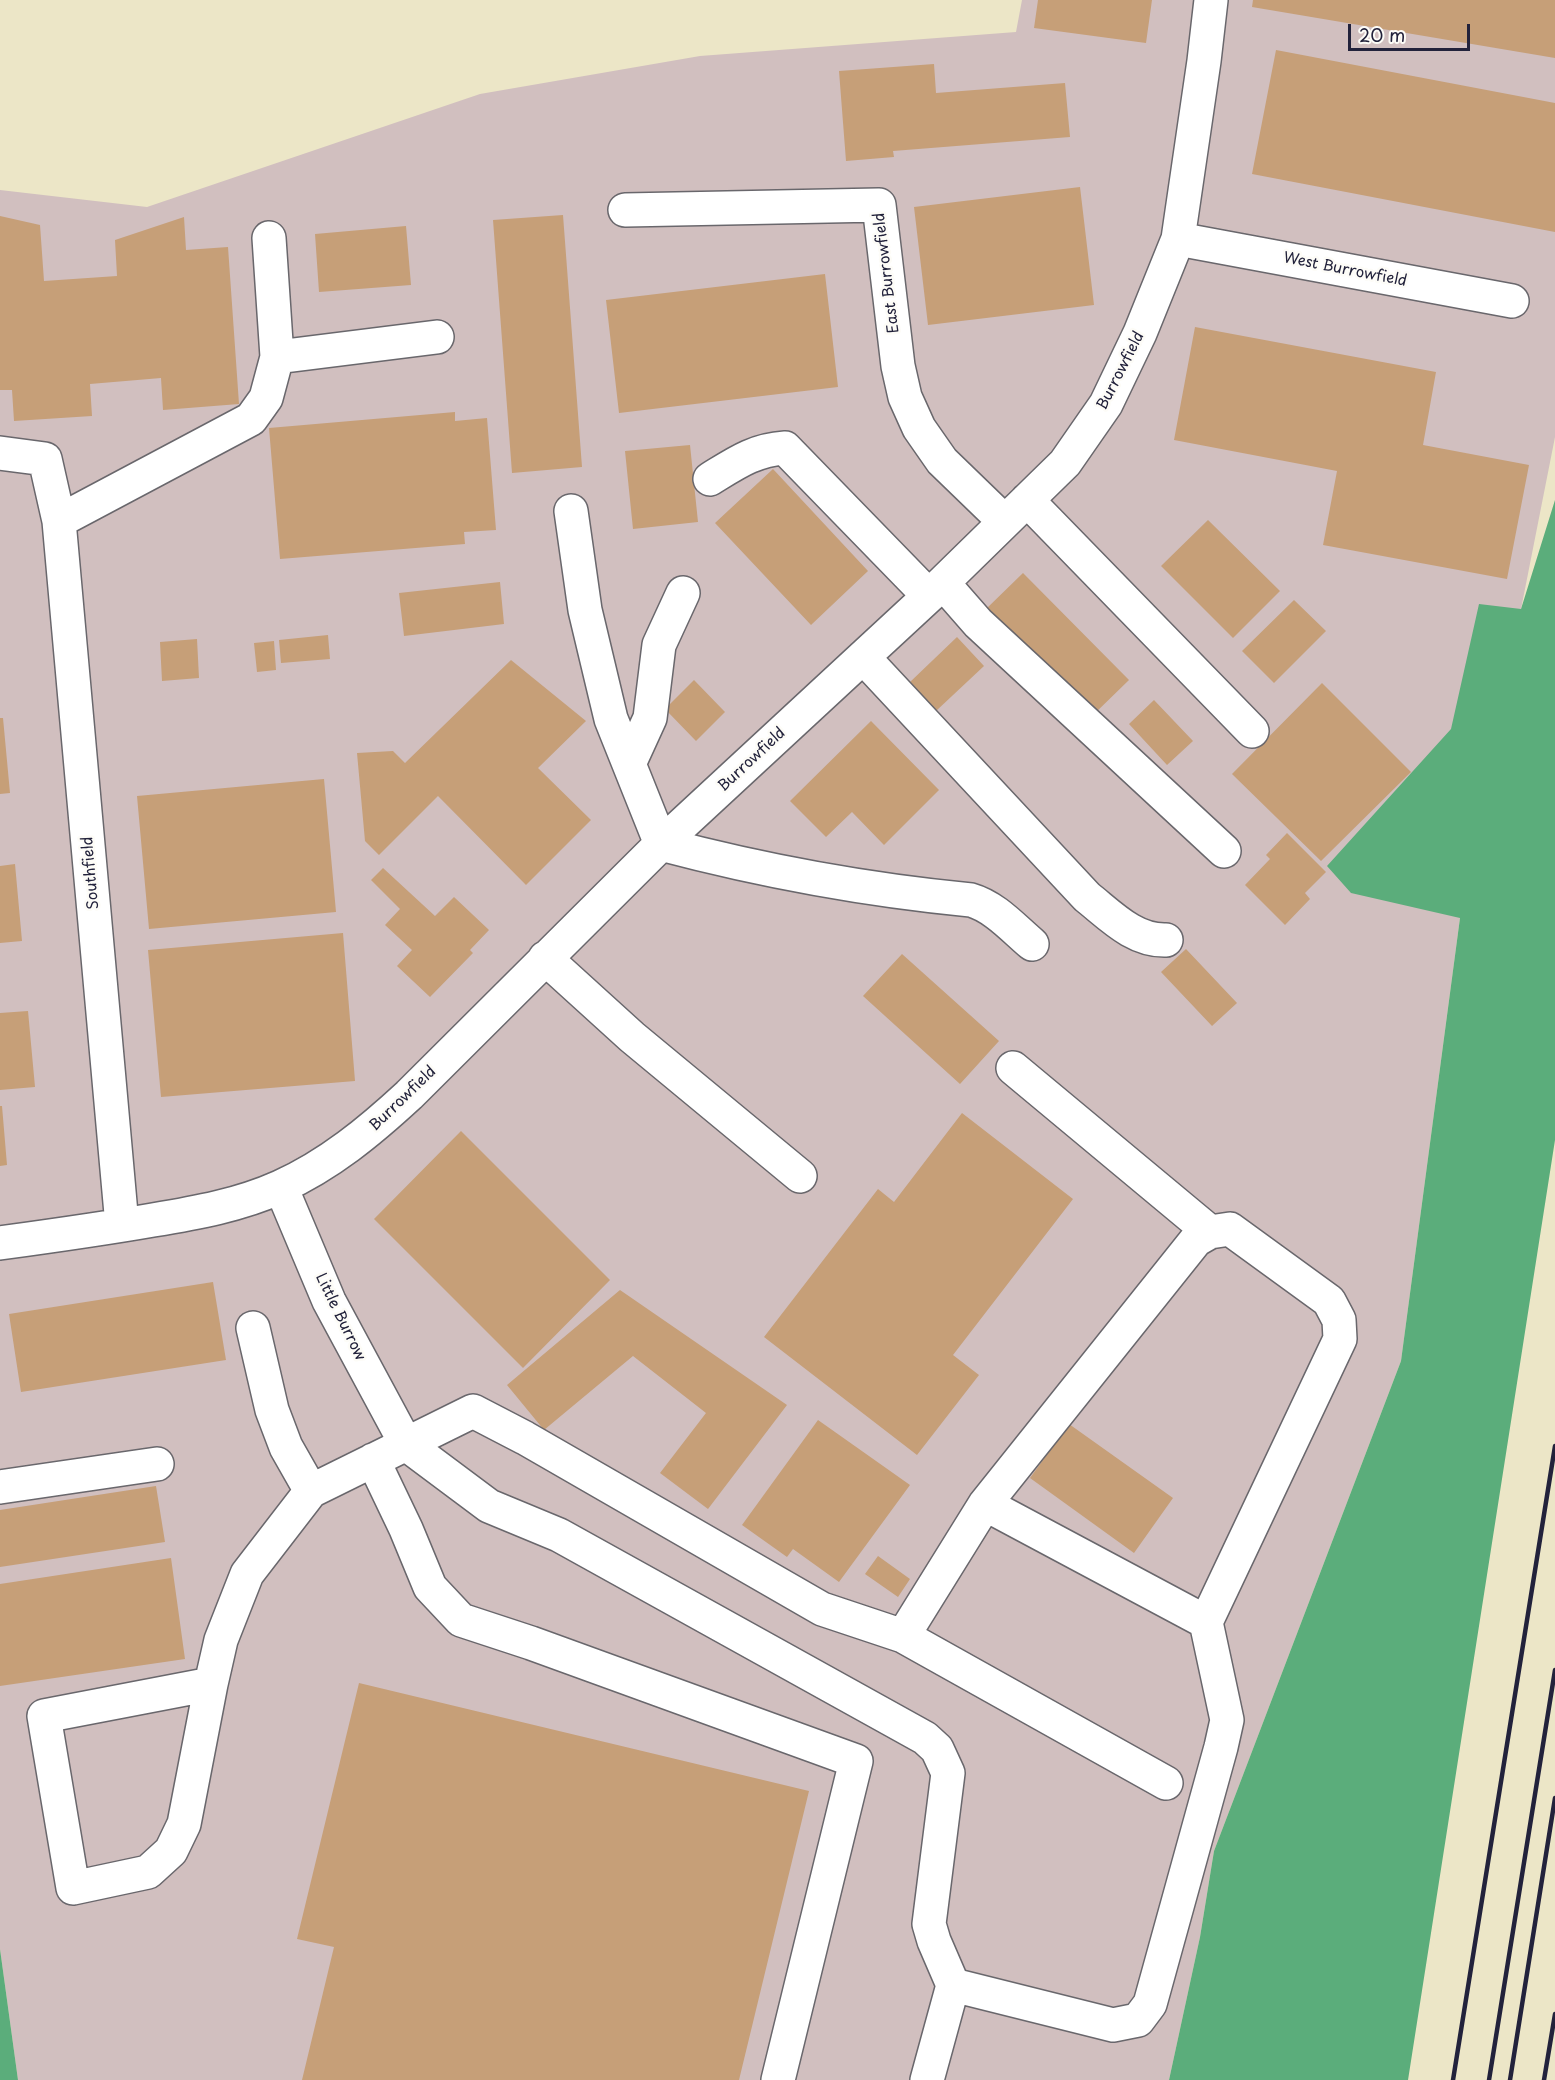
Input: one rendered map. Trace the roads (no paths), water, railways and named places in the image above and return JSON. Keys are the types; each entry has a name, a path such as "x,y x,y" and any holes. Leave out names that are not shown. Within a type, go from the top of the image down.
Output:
{"street":[{"name":"Burrowfield","path":"0,1243 193,1214 239,1203 281,1187 334,1157 371,1131 661,844 936,590 1065,463 1106,404 1140,333 1178,239 1211,0"},
{"name":"East Burrowfield","path":"625,210 879,205 898,366 905,397 919,428 942,460 1016,511"},
{"path":"59,521 251,419 266,398 277,357 269,238"},
{"name":"West Burrowfield","path":"1178,239 1512,301"},
{"path":"277,357 437,337"},
{"path":"710,479 746,457 767,449 785,448 936,590 978,622 1224,851"},
{"name":"Southfield","path":"0,453 45,459 59,521 122,1225"},
{"path":"572,511 585,610 611,719 661,844 733,863 813,878 971,900 982,903 995,912 1032,945"},
{"path":"1016,511 1252,731"},
{"path":"629,764 650,718 659,645 683,593"},
{"path":"863,657 1087,897 1128,930 1152,940 1166,940"},
{"path":"545,958 632,1037 800,1176"},
{"path":"1013,1068 1210,1232"},
{"name":"Little Burrow","path":"281,1187 329,1301 406,1444"},
{"path":"903,1636 985,1504 1196,1240 1210,1232 1230,1229 1329,1301 1339,1320 1340,1339 1206,1622 1227,1720 1150,2004 1138,2020 1113,2025 953,1985"},
{"path":"253,1328 272,1410 286,1447 311,1491"},
{"path":"211,1684 44,1716 73,1888 148,1872 171,1851 184,1824 221,1640 247,1574 311,1491 473,1411 515,1432 822,1609 903,1636 1166,1783"},
{"path":"406,1444 489,1506 559,1535 924,1738 937,1749 948,1773 929,1924 953,1985 927,2080"},
{"path":"373,1460 406,1528 430,1587 461,1620 531,1643 856,1761 778,2080"},
{"path":"0,1486 157,1464"},
{"path":"985,1504 1206,1622"}],"railway":[{"path":"1453,2080 1555,1446"},
{"path":"1489,2080 1555,1670"},
{"path":"1510,2080 1555,1798"},
{"path":"1544,2080 1555,2014"}]}
